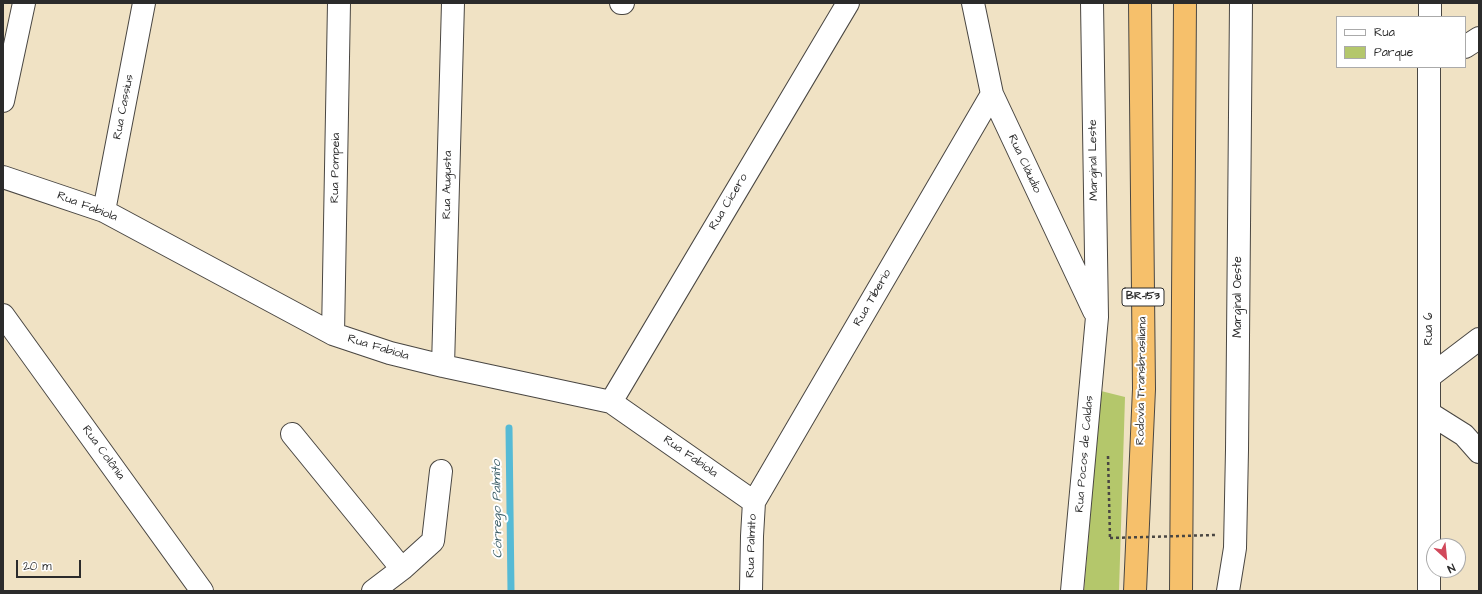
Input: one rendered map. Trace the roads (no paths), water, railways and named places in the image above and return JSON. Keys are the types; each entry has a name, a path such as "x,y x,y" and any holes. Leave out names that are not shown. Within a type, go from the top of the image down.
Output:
{"highway":[{"name":"Rodovia Transbrasiliana","path":"1135,591 1144,389 1140,3"},
{"path":"1181,591 1185,3"}],"street":[{"path":"3,101 24,3"},
{"name":"Rua Cassius","path":"104,211 144,3"},
{"name":"Rua Pompeia","path":"333,334 339,3"},
{"name":"Rua Augusta","path":"443,366 453,3"},
{"name":"Rua Cicero","path":"611,402 848,3"},
{"name":"Rua Cláudio","path":"973,3 992,94 1097,317"},
{"name":"Marginal Leste","path":"1092,3 1097,317"},
{"name":"Marginal Oeste","path":"1228,591 1235,548 1241,3"},
{"path":"1430,3 1430,16"},
{"path":"1466,46 1479,38"},
{"name":"Rua 6","path":"1429,68 1429,591"},
{"name":"Rua Tiberio","path":"754,502 992,94"},
{"name":"Rua Fabiola","path":"3,177 104,211 333,334 390,353 443,366 611,402 754,502"},
{"name":"Rua Colônia","path":"3,316 202,591"},
{"name":"Rua Pocos de Caldas","path":"1072,591 1097,317"},
{"path":"1429,377 1479,339"},
{"path":"1429,413 1464,435 1479,452"},
{"path":"292,434 402,569"},
{"path":"373,591 402,569 433,541 441,471"},
{"name":"Rua Palmito","path":"751,591 754,502"}],"waterway":[{"name":"Córrego Palmito","path":"509,428 511,591"}]}
